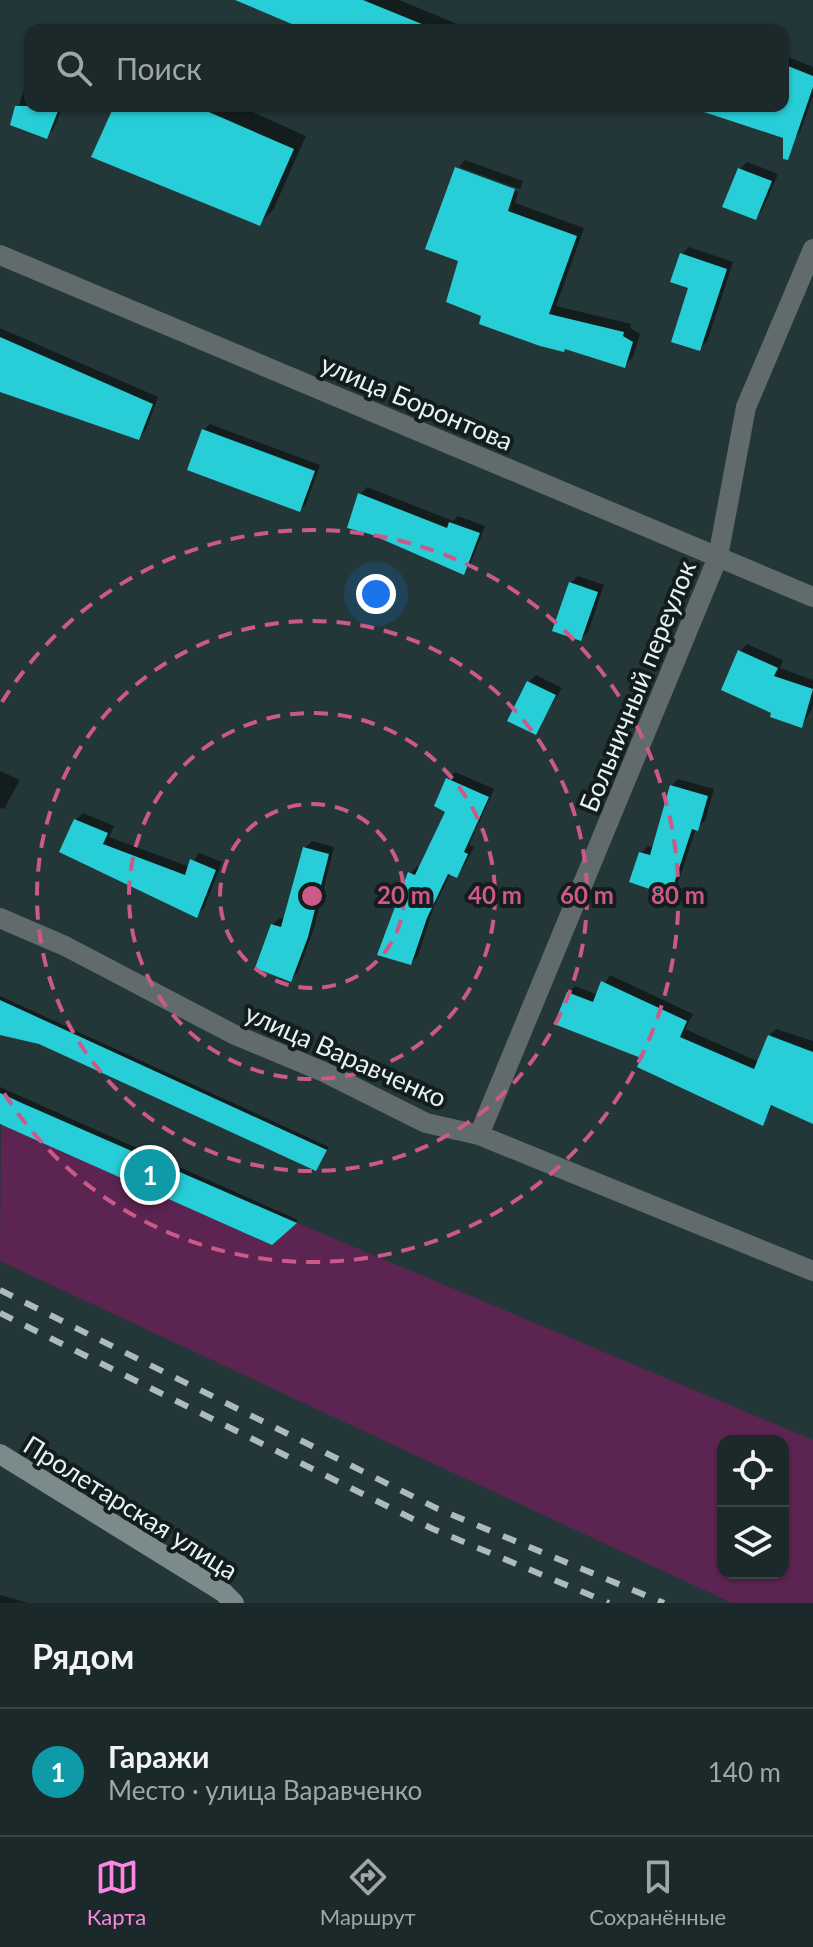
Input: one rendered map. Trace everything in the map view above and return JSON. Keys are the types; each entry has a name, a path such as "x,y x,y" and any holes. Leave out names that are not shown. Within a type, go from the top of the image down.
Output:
{"street":[{"name":"Больничный переулок","path":"479,1135 718,557 746,407 813,249"},
{"name":"улица Боронтова","path":"0,255 813,597"},
{"name":"улица Варавченко","path":"0,918 65,946 233,1034 324,1072 426,1123 479,1135 813,1271"},
{"name":"Пролетарская улица","path":"0,1454 223,1592 234,1603"}],"shaded area":[{"path":"1,1124 271,1245 297,1223 813,1440 813,1603 732,1603 0,1261"}],"building":[{"path":"235,0 363,0 422,24 292,24"},
{"path":"789,66 813,76 813,87 788,160 783,159 783,138 704,112 789,112"},
{"path":"15,106 24,106 24,112 58,112 47,139 10,125"},
{"path":"111,112 209,112 294,149 260,226 91,157"},
{"path":"455,167 515,189 508,211 577,236 549,314 624,332 623,336 633,342 625,368 565,349 564,352 540,346 479,324 481,316 446,302 458,261 425,249"},
{"path":"738,168 772,181 756,220 722,207"},
{"path":"680,253 727,269 700,351 671,342 688,288 670,282"},
{"path":"0,337 153,404 139,440 0,392"},
{"path":"202,429 315,471 300,512 187,470"},
{"path":"358,493 447,528 449,522 480,533 464,575 370,534 347,528"},
{"path":"569,582 598,592 581,641 552,631"},
{"path":"738,650 778,668 774,676 813,689 802,728 770,717 771,713 721,690"},
{"path":"527,681 556,695 536,735 507,721"},
{"path":"446,778 489,797 464,852 468,854 457,878 448,874 427,918 411,965 377,955 408,872 415,875 445,812 434,806"},
{"path":"670,785 708,796 698,831 692,829 670,896 629,882 639,852 650,855"},
{"path":"74,819 108,833 103,844 185,875 190,859 216,870 197,918 59,852"},
{"path":"303,847 329,854 308,937 291,982 255,968 271,924 281,927"},
{"path":"601,981 687,1021 680,1037 754,1069 768,1035 813,1052 813,1124 771,1105 763,1126 637,1067 641,1058 554,1024 567,992 593,1002"},
{"path":"0,1000 327,1150 316,1171 39,1044 0,1035"},
{"path":"0,1093 297,1223 272,1245 0,1124"}],"railway":[{"path":"0,1290 438,1509 664,1603"},
{"path":"0,1313 433,1529 609,1603"}],"place":[{"name":"Гаражи","path":"150,1175"}]}
